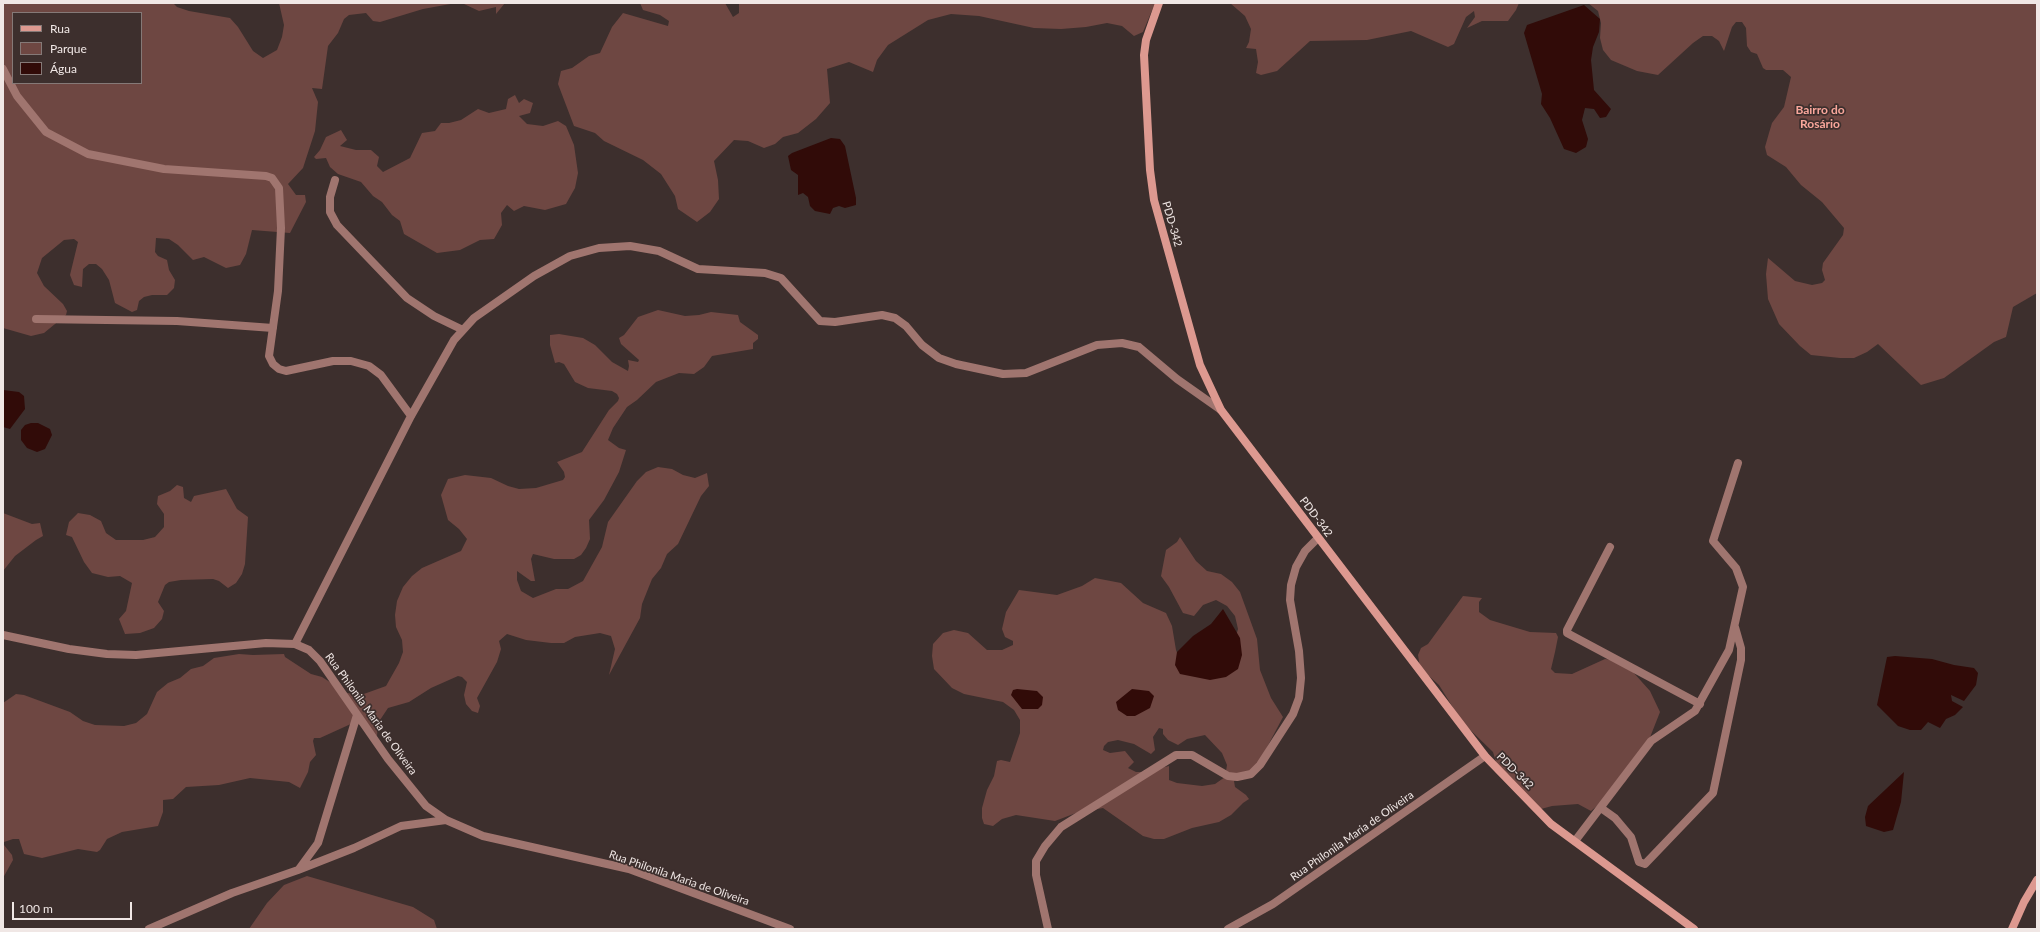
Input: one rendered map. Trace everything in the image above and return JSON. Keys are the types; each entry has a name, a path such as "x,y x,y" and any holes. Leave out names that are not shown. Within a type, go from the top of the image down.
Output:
{"street":[{"name":"PDD-342","path":"1159,3 1146,40 1144,55 1150,170 1154,200 1200,365 1221,410 1485,756 1551,824 1694,929"},
{"path":"3,69 17,96 46,132 88,154 164,169 266,176 276,182 279,188 281,228 278,291 269,356 272,364 278,369 286,371 333,361 351,361 369,366 381,375 411,416"},
{"path":"335,180 330,197 330,212 336,225 407,298 434,316 463,330"},
{"path":"295,644 411,416 454,340 474,318 506,294 570,256 599,248 630,246 659,251 698,269 765,272 781,278 820,320 835,322 882,315 896,318 906,326 922,345 939,358 956,364 1003,374 1026,373 1098,345 1122,343 1139,347 1177,379 1221,410"},
{"path":"36,319 177,321 273,328"},
{"path":"1575,841 1651,741 1681,722 1700,704 1729,650 1743,587 1741,577 1736,568 1713,541 1738,463"},
{"path":"1048,929 1036,875 1036,861 1045,846 1061,827 1176,755 1192,755 1228,776 1237,777 1251,774 1260,765 1293,714 1299,698 1301,678 1299,651 1290,600 1291,585 1296,567 1305,551 1318,538"},
{"path":"1610,547 1567,630 1567,633 1700,704"},
{"path":"1600,808 1615,818 1631,837 1640,862 1645,864 1713,793 1741,660 1741,648 1735,626"},
{"name":"Rua Philonila Maria de Oliveira","path":"3,635 69,649 128,655 166,654 266,643 295,644 309,650 320,661 388,759 426,806 446,820 483,836 628,869 790,929"},
{"path":"298,870 318,843 357,715"},
{"name":"Rua Philonila Maria de Oliveira","path":"1228,929 1273,904 1485,756"},
{"path":"149,929 232,893 298,870 401,826 446,820"},
{"path":"2012,929 2024,902 2037,880"}],"green space":[{"path":"3,3 173,3 177,7 189,11 230,18 238,27 253,51 263,58 277,50 282,37 284,25 279,3 456,3 423,9 380,22 373,21 366,13 349,15 344,19 338,33 328,46 322,89 312,88 318,102 315,131 303,168 288,184 296,195 305,195 306,202 290,233 252,230 246,254 240,265 226,268 204,257 193,260 178,245 169,239 156,238 155,252 158,256 167,260 169,270 175,280 174,288 167,295 152,295 144,297 139,301 137,310 132,312 115,303 109,280 102,269 96,264 89,264 83,269 82,287 74,285 70,275 78,242 74,239 64,240 42,258 37,273 44,286 63,304 67,311 66,315 44,333 31,336 3,328"},
{"path":"456,3 505,3 496,14 496,7 479,11 464,4"},
{"path":"640,3 725,3 733,17 739,13 739,3 1155,3 1143,32 1134,36 1122,26 1107,23 1086,27 1061,29 1034,28 979,16 951,14 928,20 888,45 877,60 873,72 849,62 827,69 830,103 816,119 798,133 783,137 775,144 764,148 748,141 734,140 714,161 718,180 719,199 710,212 697,222 678,209 675,196 661,174 643,160 604,141 595,133 574,126 558,84 561,71 572,68 589,56 600,53 612,27 623,13 668,26 669,21 660,15 643,10"},
{"path":"1230,3 1519,3 1508,21 1482,21 1467,28 1475,17 1474,11 1466,17 1454,44 1448,47 1411,31 1367,40 1310,41 1277,71 1261,75 1256,73 1258,62 1256,49 1246,48 1249,42 1251,29 1245,16"},
{"path":"1588,3 2037,3 2037,293 2013,307 2006,337 1994,342 1944,378 1921,385 1878,344 1867,352 1854,358 1811,355 1779,324 1768,299 1766,274 1768,258 1795,281 1812,285 1822,283 1825,280 1822,270 1823,263 1843,235 1844,228 1822,202 1801,185 1786,167 1767,155 1765,147 1772,123 1784,107 1791,77 1783,70 1766,70 1763,68 1757,54 1751,52 1747,46 1746,28 1742,22 1736,22 1732,27 1724,51 1719,41 1712,36 1703,36 1693,43 1658,75 1637,71 1611,60 1603,50 1600,38 1601,23 1598,11"},
{"path":"515,95 519,103 524,99 533,103 530,113 519,116 527,124 543,126 558,121 566,126 574,145 578,173 575,188 566,204 545,210 524,206 514,211 507,205 501,213 502,225 494,239 480,240 460,250 437,253 404,234 400,221 392,215 382,202 373,196 361,182 338,174 330,167 326,158 316,159 314,157 320,150 326,137 341,130 347,140 340,146 356,150 371,150 379,157 377,166 383,172 410,158 422,133 435,131 441,123 461,120 478,109 489,113 506,109 508,99"},
{"path":"658,310 685,316 711,312 738,315 740,322 758,335 758,339 753,343 753,349 712,356 704,367 694,374 679,373 656,382 637,400 627,407 613,428 608,440 619,448 626,450 619,472 604,500 589,520 590,539 586,548 581,555 574,559 554,559 533,554 531,559 535,581 531,581 517,571 517,580 521,591 533,598 556,589 568,589 583,581 602,547 608,522 637,481 646,472 658,467 672,469 683,475 695,478 707,473 709,486 701,496 678,544 667,554 661,568 652,579 642,604 640,618 609,675 615,649 611,636 600,633 575,637 564,643 551,643 526,640 507,634 499,641 501,649 497,662 477,698 480,706 478,713 472,711 466,704 464,695 467,682 462,677 458,676 431,688 409,702 388,708 378,723 377,736 360,725 353,723 320,738 314,738 313,741 316,755 310,762 308,772 300,788 289,782 250,778 219,785 186,787 173,799 163,800 163,812 158,826 122,832 107,839 97,852 78,849 42,858 24,854 19,839 13,839 4,842 4,845 12,855 13,860 3,878 3,703 16,694 24,695 70,712 83,721 95,725 124,726 136,723 147,714 157,692 168,683 180,678 191,669 203,666 214,658 239,654 284,654 285,657 311,674 322,677 347,693 361,695 386,686 399,663 403,652 402,640 396,627 395,615 397,601 403,587 412,576 422,568 461,551 467,539 459,529 448,520 441,495 448,479 465,475 491,478 508,486 519,489 536,488 563,480 565,477 564,472 557,462 582,452 609,410 618,401 619,398 617,394 612,391 588,388 575,382 564,364 559,362 555,363 550,345 550,335 559,334 583,338 595,345 612,362 628,371 628,360 638,362 639,360 621,344 619,338 624,335 638,317"},
{"path":"177,485 183,487 184,498 191,502 194,496 226,489 237,509 248,517 245,564 242,574 236,583 228,588 219,581 213,579 169,582 165,585 158,602 164,611 162,619 154,628 140,633 125,634 119,619 126,611 132,583 120,576 108,577 92,573 84,562 72,537 66,535 69,522 78,513 90,515 101,521 106,533 116,540 143,540 155,537 164,527 164,514 157,504 158,496 170,491"},
{"path":"3,513 32,524 40,523 43,536 15,556 3,571"},
{"path":"1180,537 1196,561 1207,571 1221,574 1232,582 1240,592 1257,639 1260,670 1271,698 1283,717 1256,768 1234,781 1235,787 1249,799 1231,815 1219,822 1192,828 1164,839 1154,839 1143,836 1103,808 1076,813 1055,821 1016,815 1002,819 993,826 984,824 982,818 982,808 987,790 994,776 997,761 1001,760 1010,762 1020,733 1020,720 1014,710 1003,702 964,694 952,688 934,669 932,656 933,644 943,633 954,630 968,633 987,650 1002,650 1013,645 1013,641 1005,637 1002,629 1006,612 1019,590 1057,595 1082,586 1095,578 1121,583 1143,603 1166,613 1172,626 1176,650 1181,663 1231,654 1238,629 1235,616 1227,606 1216,600 1203,605 1194,616 1183,613 1169,587 1161,576 1166,550 1177,542","holes":["1159,728 1163,729 1163,734 1168,740 1178,745 1187,739 1205,735 1222,753 1227,765 1225,777 1215,784 1202,786 1177,783 1169,780 1169,766 1144,772 1136,772 1128,768 1134,762 1125,751 1110,753 1103,750 1104,746 1108,742 1118,740 1134,744 1151,754 1155,750 1153,737"]},
{"path":"1463,596 1482,598 1479,602 1479,612 1490,620 1530,632 1556,633 1558,637 1551,669 1555,673 1572,674 1605,659 1613,660 1633,672 1650,691 1660,712 1647,745 1629,770 1626,781 1591,811 1578,804 1552,806 1541,809 1500,775 1493,752 1457,717 1439,685 1420,668 1418,655 1421,648 1428,644"},
{"path":"307,876 413,907 434,920 437,929 249,929 267,903 284,885"}],"water":[{"path":"1584,5 1600,19 1599,32 1593,47 1591,60 1594,90 1611,109 1606,117 1600,118 1594,109 1585,108 1582,120 1588,139 1586,147 1576,153 1564,149 1550,118 1541,104 1542,94 1524,33 1527,25"},
{"path":"831,138 840,139 845,146 856,198 856,205 845,208 839,206 833,208 830,214 815,211 810,206 808,197 803,193 798,195 798,175 791,170 788,156 792,153"},
{"path":"3,390 19,392 24,396 25,409 10,429 3,427"},
{"path":"38,423 50,429 52,435 45,449 37,452 27,448 21,440 21,430 25,425"},
{"path":"1223,609 1240,638 1242,655 1238,669 1226,677 1210,680 1180,674 1175,665 1177,652 1193,636 1211,624"},
{"path":"1895,656 1932,659 1954,665 1974,668 1978,673 1976,685 1964,701 1951,695 1952,701 1963,707 1955,715 1946,719 1940,728 1928,722 1921,730 1910,730 1898,726 1877,705 1887,657"},
{"path":"1132,689 1149,691 1154,696 1150,708 1135,716 1127,716 1118,710 1116,702"},
{"path":"1013,690 1037,691 1043,697 1042,705 1038,709 1022,709 1011,695"},
{"path":"1904,772 1901,802 1893,830 1884,832 1866,826 1865,817 1868,806"}],"district":[{"name":"Bairro do Rosário","path":"1820,117"}]}
